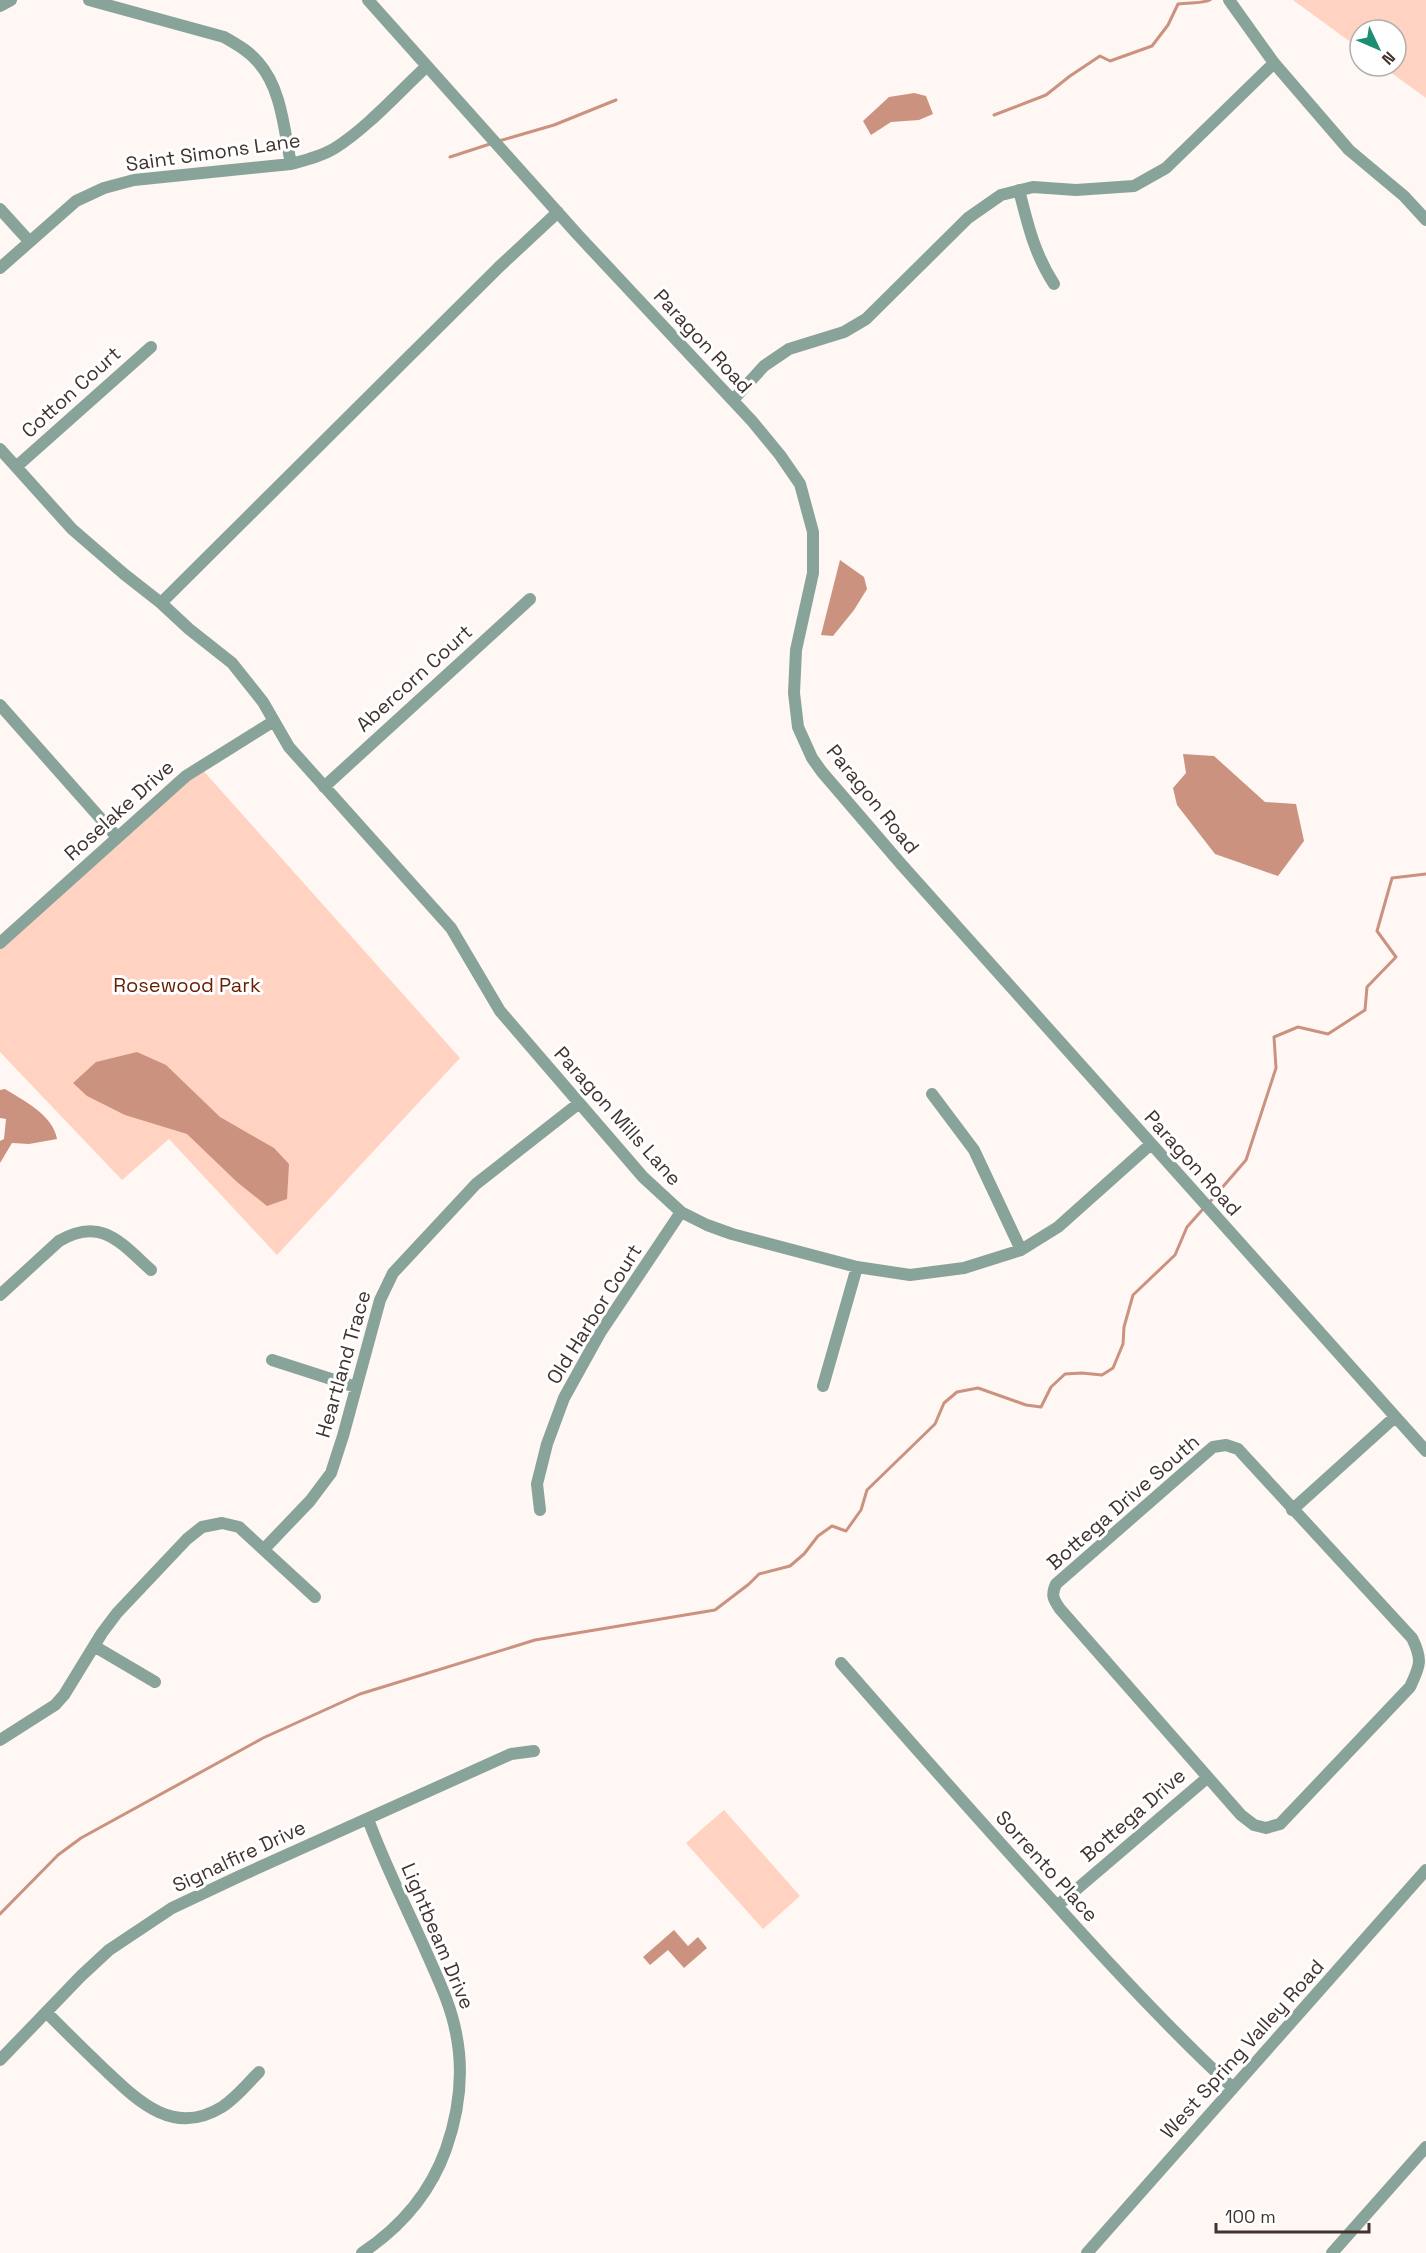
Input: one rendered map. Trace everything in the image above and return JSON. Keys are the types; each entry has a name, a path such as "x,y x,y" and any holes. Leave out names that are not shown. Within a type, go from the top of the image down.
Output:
{"street":[{"path":"0,6 11,0"},
{"path":"88,0 224,37 243,48 258,61 271,80 279,104 291,164"},
{"name":"Paragon Road","path":"368,0 558,212 733,400 780,455 800,484 813,532 813,573 798,638 794,688 798,727 812,758 822,772 901,864 1426,1451"},
{"path":"1229,0 1274,63 1349,150 1404,196 1426,220"},
{"path":"733,400 764,366 789,349 844,332 866,319 968,218 1001,195 1033,187 1076,190 1134,186 1166,168 1274,63"},
{"name":"Saint Simons Lane","path":"0,268 76,201 104,188 134,180 291,164 312,159 335,148 360,128 427,66"},
{"path":"1019,190 1031,240 1054,284"},
{"path":"0,209 29,241"},
{"path":"161,603 499,267 558,212"},
{"name":"Cotton Court","path":"16,467 151,347"},
{"name":"Paragon Mills Lane","path":"0,449 72,529 232,663 263,702 289,747 451,928 500,1011 643,1177 681,1212 732,1234 857,1267 910,1275 964,1268 1021,1250 1058,1227 1151,1144"},
{"name":"Abercorn Court","path":"324,787 530,599"},
{"path":"0,705 117,837"},
{"name":"Roselake Drive","path":"0,943 186,776 274,721"},
{"path":"932,1094 974,1150 1021,1250"},
{"name":"Heartland Trace","path":"264,1549 310,1501 331,1473 338,1455 380,1300 400,1264 476,1184 578,1104"},
{"name":"Old Harbor Court","path":"540,1510 537,1484 547,1444 564,1398 600,1333 681,1212"},
{"path":"0,1295 59,1241 68,1235 89,1230 100,1231 118,1239 151,1270"},
{"path":"823,1386 857,1267"},
{"path":"272,1360 356,1388"},
{"path":"1207,1778 1241,1815 1254,1825 1266,1828 1280,1824 1410,1687 1420,1667 1419,1652 1412,1638 1292,1510 1395,1417"},
{"name":"Bottega Drive South","path":"1207,1778 1060,1609 1053,1600 1052,1593 1056,1584 1213,1447 1226,1445 1238,1449 1292,1510"},
{"path":"0,1740 55,1705 70,1686 117,1613 187,1539 202,1527 213,1524 231,1524 246,1532 315,1597"},
{"path":"94,1646 155,1682"},
{"name":"Sorrento Place","path":"841,1663 1057,1906 1181,2041 1233,2088"},
{"name":"Signalfire Drive","path":"0,2060 110,1950 172,1908 511,1754 534,1751"},
{"name":"Bottega Drive","path":"1057,1906 1207,1778"},
{"name":"Lightbeam Drive","path":"362,2253 393,2230 420,2199 431,2182 453,2127 459,2096 460,2074 456,2033 444,1993 368,1819"},
{"name":"West Spring Valley Road","path":"1087,2253 1426,1870"},
{"path":"46,2012 142,2104 166,2114 192,2117 212,2112 232,2099 259,2072"},
{"path":"1332,2253 1426,2147"}],"green space":[{"path":"1293,0 1426,0 1426,98 1398,78 1408,78 1408,18 1348,18 1348,40"},
{"name":"Rosewood Park","path":"200,767 460,1058 277,1255 169,1139 122,1180 0,1052 0,943"},
{"path":"724,1810 800,1896 763,1929 686,1843"}],"shaded area":[{"path":"914,93 926,96 933,114 919,120 891,122 871,135 863,121 889,97"},
{"path":"840,560 864,577 867,589 833,636 821,635"},
{"path":"1183,754 1214,756 1265,802 1296,804 1304,841 1278,876 1215,854 1177,805 1173,788 1186,773"},
{"path":"137,1052 166,1065 220,1117 274,1148 289,1164 287,1199 267,1206 237,1182 187,1134 125,1115 87,1096 73,1083 96,1062"},
{"path":"5,1089 44,1116 54,1130 57,1139 29,1144 12,1143 0,1163 0,1141 4,1139 6,1119 0,1118 0,1090"},
{"path":"674,1930 688,1946 698,1937 707,1948 684,1968 668,1950 650,1965 643,1957"}],"waterway":[{"path":"994,115 1046,95 1100,56 1110,61 1152,46 1168,25 1178,4 1210,0"},
{"path":"499,141 554,125 616,100"},
{"path":"450,157 493,143"},
{"path":"1208,1204 1246,1160 1276,1068 1274,1037 1298,1027 1328,1034 1365,1010 1367,987 1396,957 1377,931 1392,878 1426,874"},
{"path":"0,1914 58,1855 81,1838 263,1738 360,1694 535,1640 715,1610 759,1574 790,1566 804,1554 818,1536 832,1526 846,1531 861,1510 867,1490 935,1424 944,1403 957,1392 978,1388 1026,1405 1041,1407 1051,1387 1065,1374 1102,1375 1113,1368 1123,1344 1124,1327 1133,1295 1175,1255 1187,1227 1203,1209"}]}
